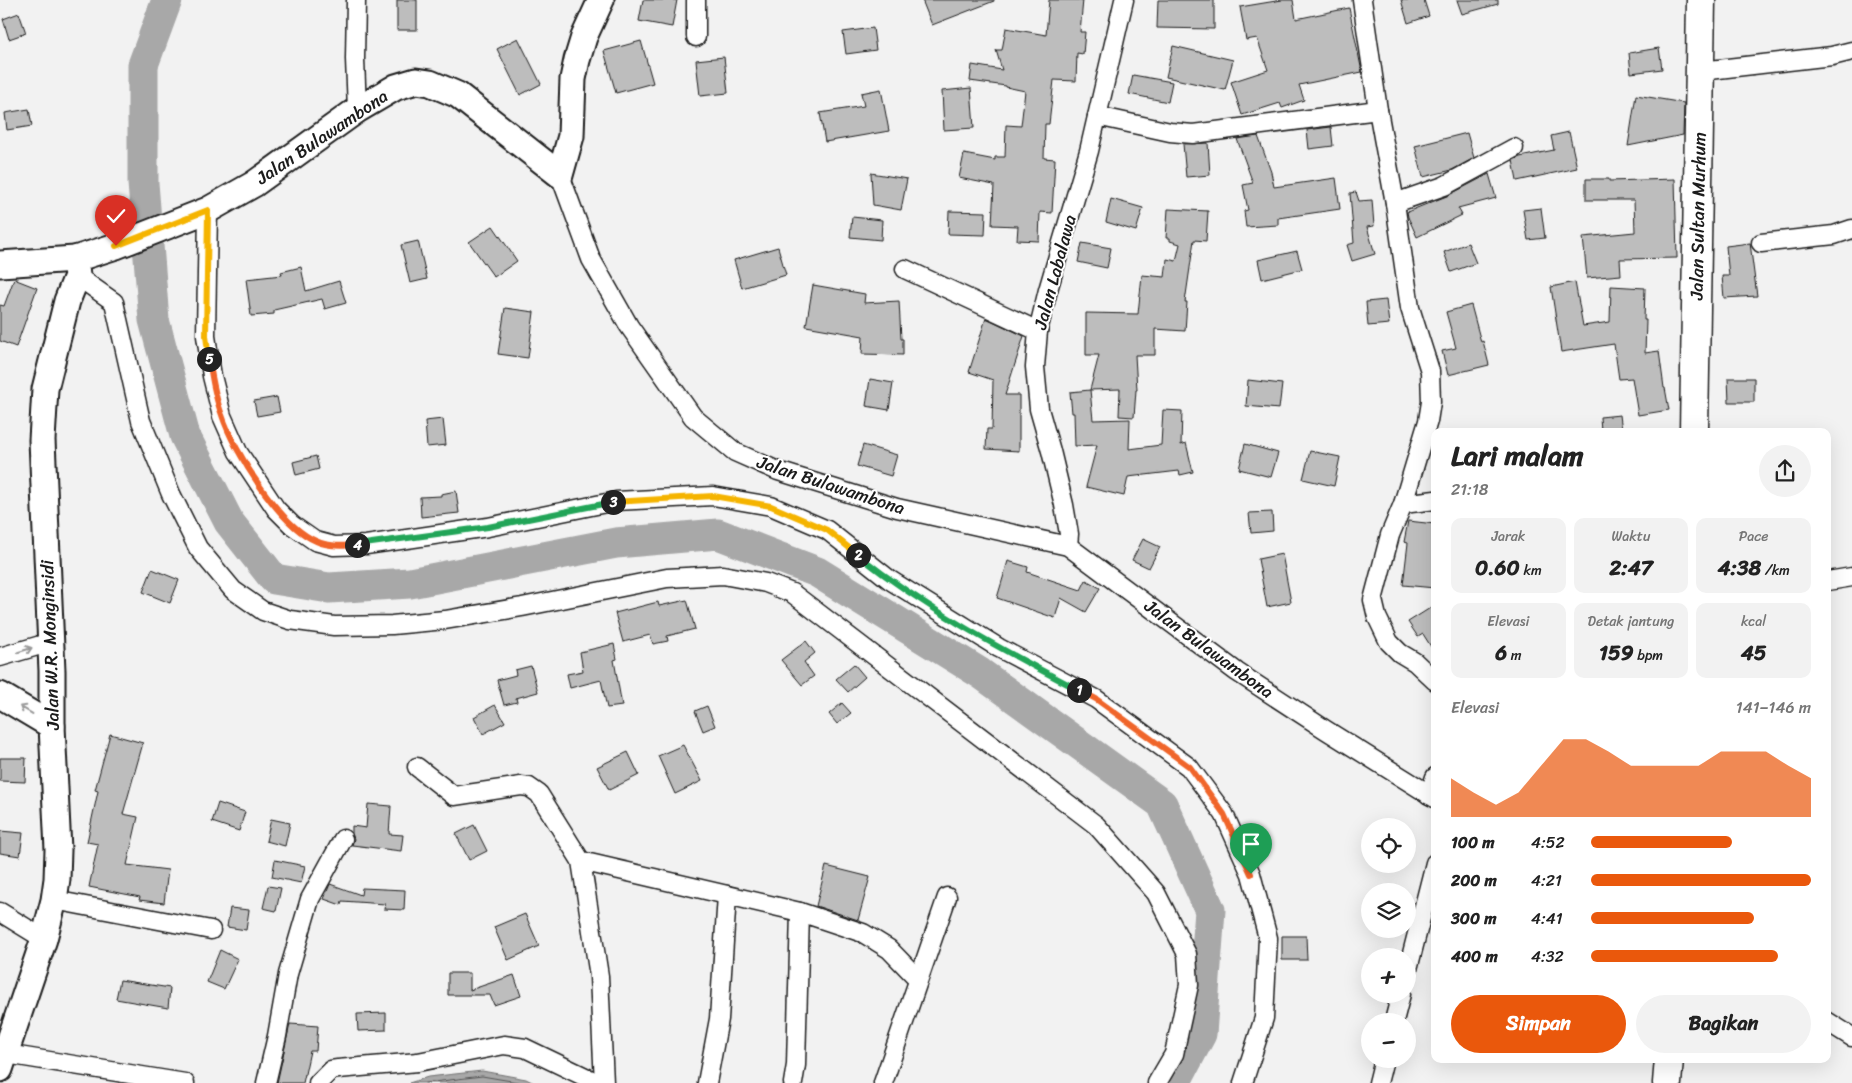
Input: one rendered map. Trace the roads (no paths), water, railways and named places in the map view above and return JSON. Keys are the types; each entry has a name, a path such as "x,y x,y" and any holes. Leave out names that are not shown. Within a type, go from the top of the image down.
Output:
{"highway":[{"name":"Jalan Sultan Murhum","path":"1694,428 1701,0"},
{"path":"1667,1083 1669,1063"}],"main road":[{"path":"560,174 571,136 573,79 577,60 584,37 601,0"},
{"name":"Jalan Bulawambona","path":"76,268 116,246 208,210 254,184 357,110 396,87 416,80 430,82 458,95 560,174"},
{"path":"0,264 76,268"},
{"name":"Jalan W.R. Monginsidi","path":"2,1059 44,939 54,900 57,879 58,850 52,726 51,642 42,440 43,404 50,367 76,268"},
{"path":"0,695 52,726"}],"street":[{"path":"356,0 355,58 357,110"},
{"path":"696,0 696,37"},
{"name":"Jalan Labalawa","path":"1068,546 1069,534 1064,505 1039,409 1035,367 1038,331 1048,290 1089,151 1124,0"},
{"path":"1362,0 1410,308 1430,372 1428,421 1403,504 1390,535 1373,600 1376,617 1390,642 1400,653 1414,662 1431,678"},
{"path":"1701,71 1832,56 1852,50"},
{"path":"1097,116 1170,132 1194,134 1378,110"},
{"path":"1395,203 1444,186 1514,148"},
{"name":"Jalan Bulawambona","path":"560,174 591,259 629,326 693,417 735,452 778,471 898,508 1068,546 1237,672 1431,796"},
{"path":"208,210 206,336 212,376 222,416 238,452 276,509 292,525 316,541 334,546 366,545 488,527 616,501 713,496 771,506 827,530 890,580 999,648 1096,699 1190,767 1224,814 1251,874 1268,938 1264,1018 1243,1083"},
{"path":"1761,243 1834,235 1852,228"},
{"path":"76,268 110,299 116,308 141,421 171,494 198,548 232,590 263,611 290,620 334,626 392,625 445,620 522,608 667,578 723,575 766,583 800,598 1096,825 1156,893 1187,954 1189,985 1174,1054 1157,1083"},
{"path":"905,269 1038,331"},
{"path":"1403,504 1431,500"},
{"path":"1831,580 1852,577"},
{"path":"0,658 51,642"},
{"path":"417,767 454,796 521,786 529,787 539,794 549,807 582,861 599,976 604,1083"},
{"path":"266,1083 288,974 310,899 343,839"},
{"path":"582,861 800,912 864,933 889,949 918,979"},
{"path":"1413,948 1431,879"},
{"path":"707,1083 719,1019 727,895"},
{"path":"883,1083 947,897"},
{"path":"54,900 212,930"},
{"path":"0,912 44,939"},
{"path":"793,1083 796,1065 800,912"},
{"path":"1831,1024 1852,1037"},
{"path":"318,1083 331,1070 418,1062 504,1045 525,1048 598,1083"},
{"path":"2,1059 185,1083"},
{"path":"1378,1083 1382,1068"}],"water":[{"path":"482,1071 526,1079 534,1083 409,1083 428,1077"}],"waterway":[{"path":"167,0 143,65 143,183 154,320 185,436 229,522 274,579 329,588 410,583 616,543 718,534 817,572 980,673 1162,804 1210,910 1201,1034 1175,1083"}]}
